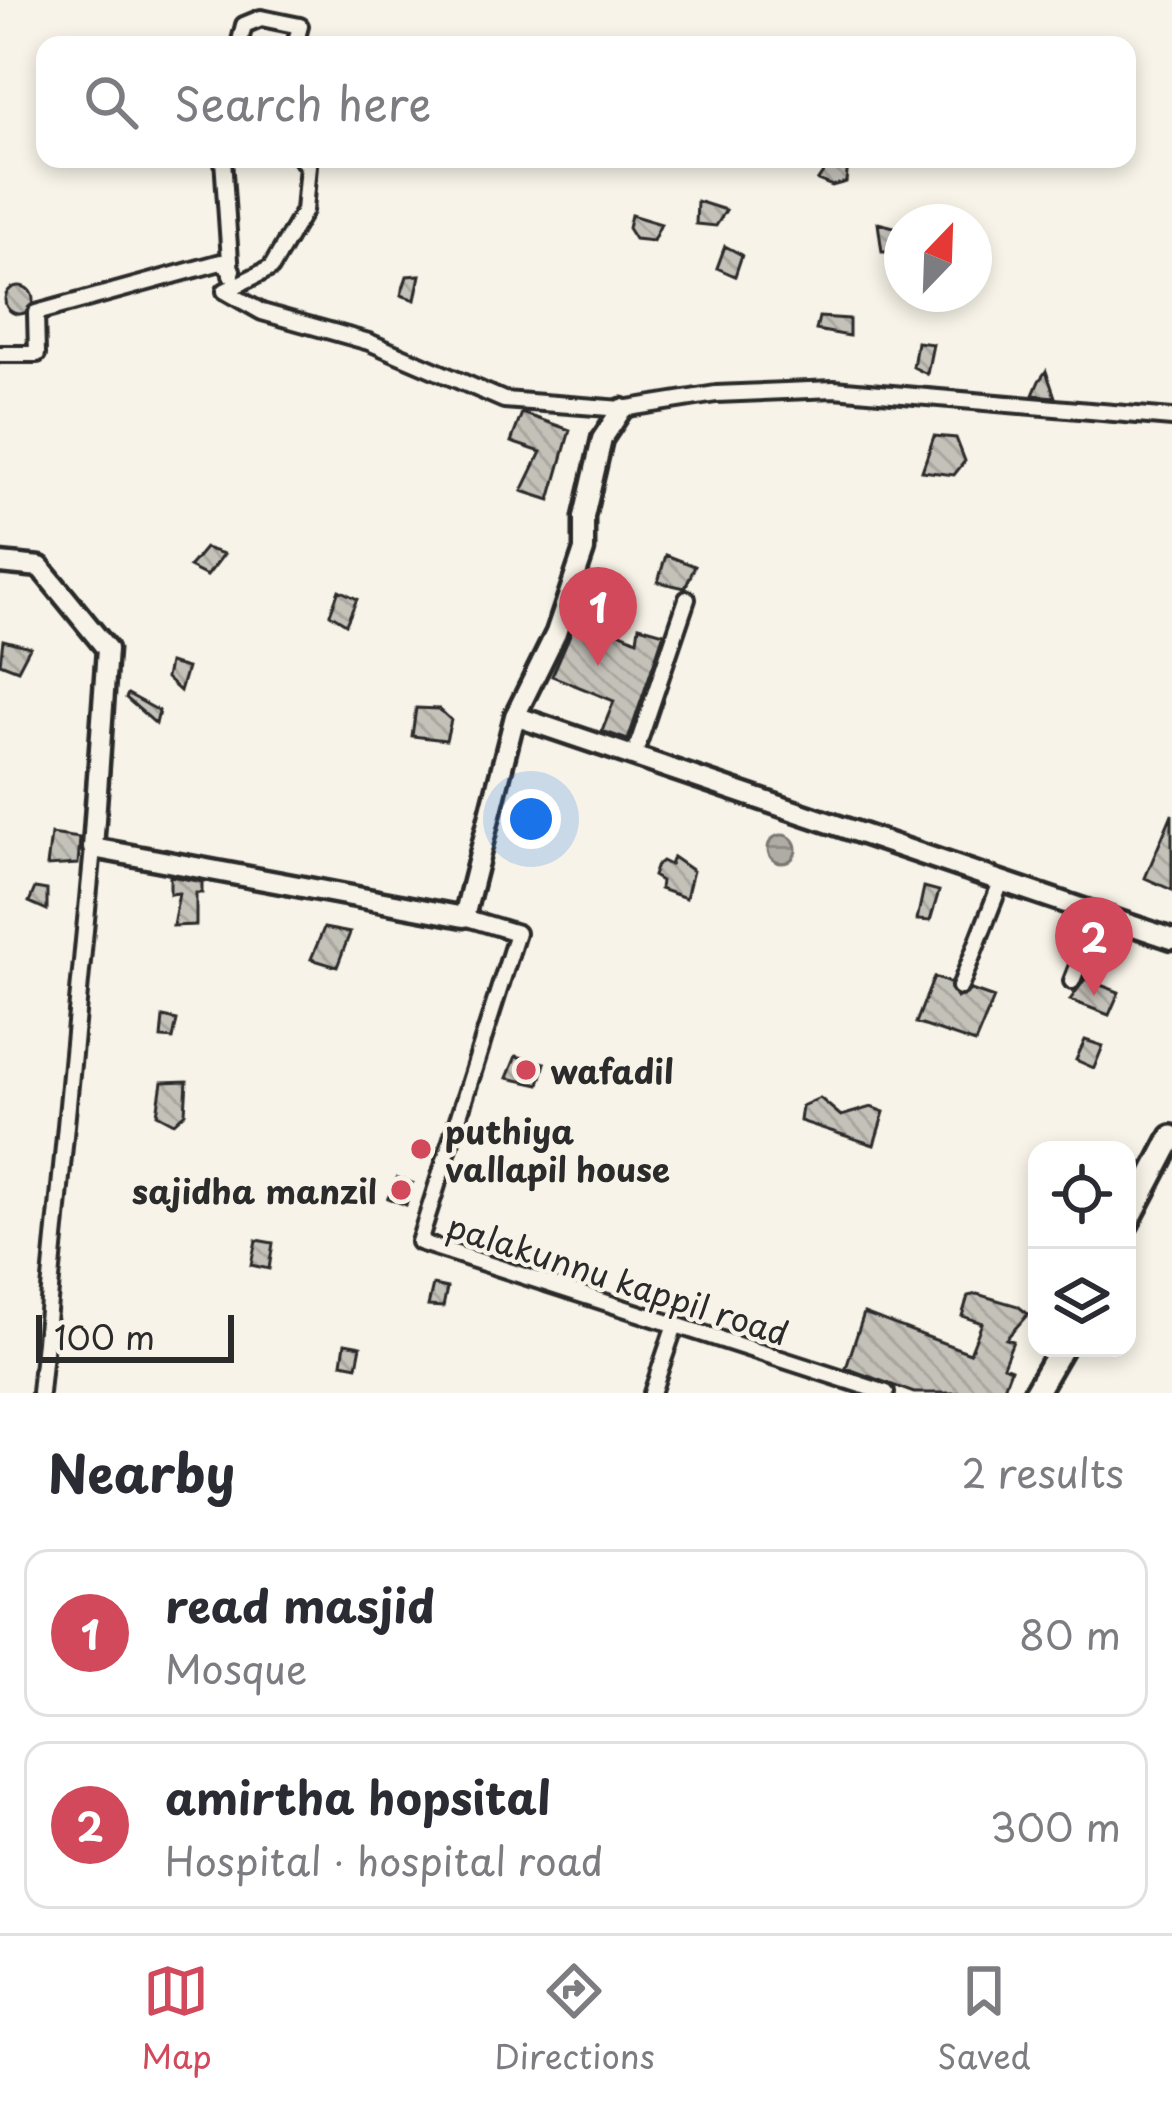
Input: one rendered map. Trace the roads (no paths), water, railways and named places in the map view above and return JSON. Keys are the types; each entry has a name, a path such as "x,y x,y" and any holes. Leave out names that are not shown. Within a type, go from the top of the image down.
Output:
{"main road":[{"path":"1136,1206 1172,1137"},
{"path":"1035,1393 1056,1357"}],"street":[{"path":"241,36 244,25 261,18 300,26 297,36"},
{"path":"224,168 232,271 225,291"},
{"path":"225,291 272,268 304,212 308,168"},
{"path":"0,354 37,354 36,313 221,262 232,271"},
{"path":"225,291 262,312 405,356 490,398 622,409 716,394 835,389 1172,418"},
{"path":"93,848 464,917 515,716 556,633 584,550 584,517 602,439 622,409"},
{"path":"0,563 40,567 107,649 93,848 40,1393"},
{"path":"634,755 686,599"},
{"path":"515,716 1172,939"},
{"path":"960,987 1000,882"},
{"path":"1072,981 1098,915"},
{"name":"palakunnu kappil road","path":"464,917 517,933 419,1242 886,1393"},
{"path":"652,1393 675,1324"}],"place":[{"name":"read masjid","path":"598,666"},
{"name":"amirtha hopsital","path":"1094,996"},
{"name":"wafadil","path":"526,1070"},
{"name":"puthiya vallapil house","path":"421,1149"},
{"name":"sajidha manzil","path":"401,1190"}]}
